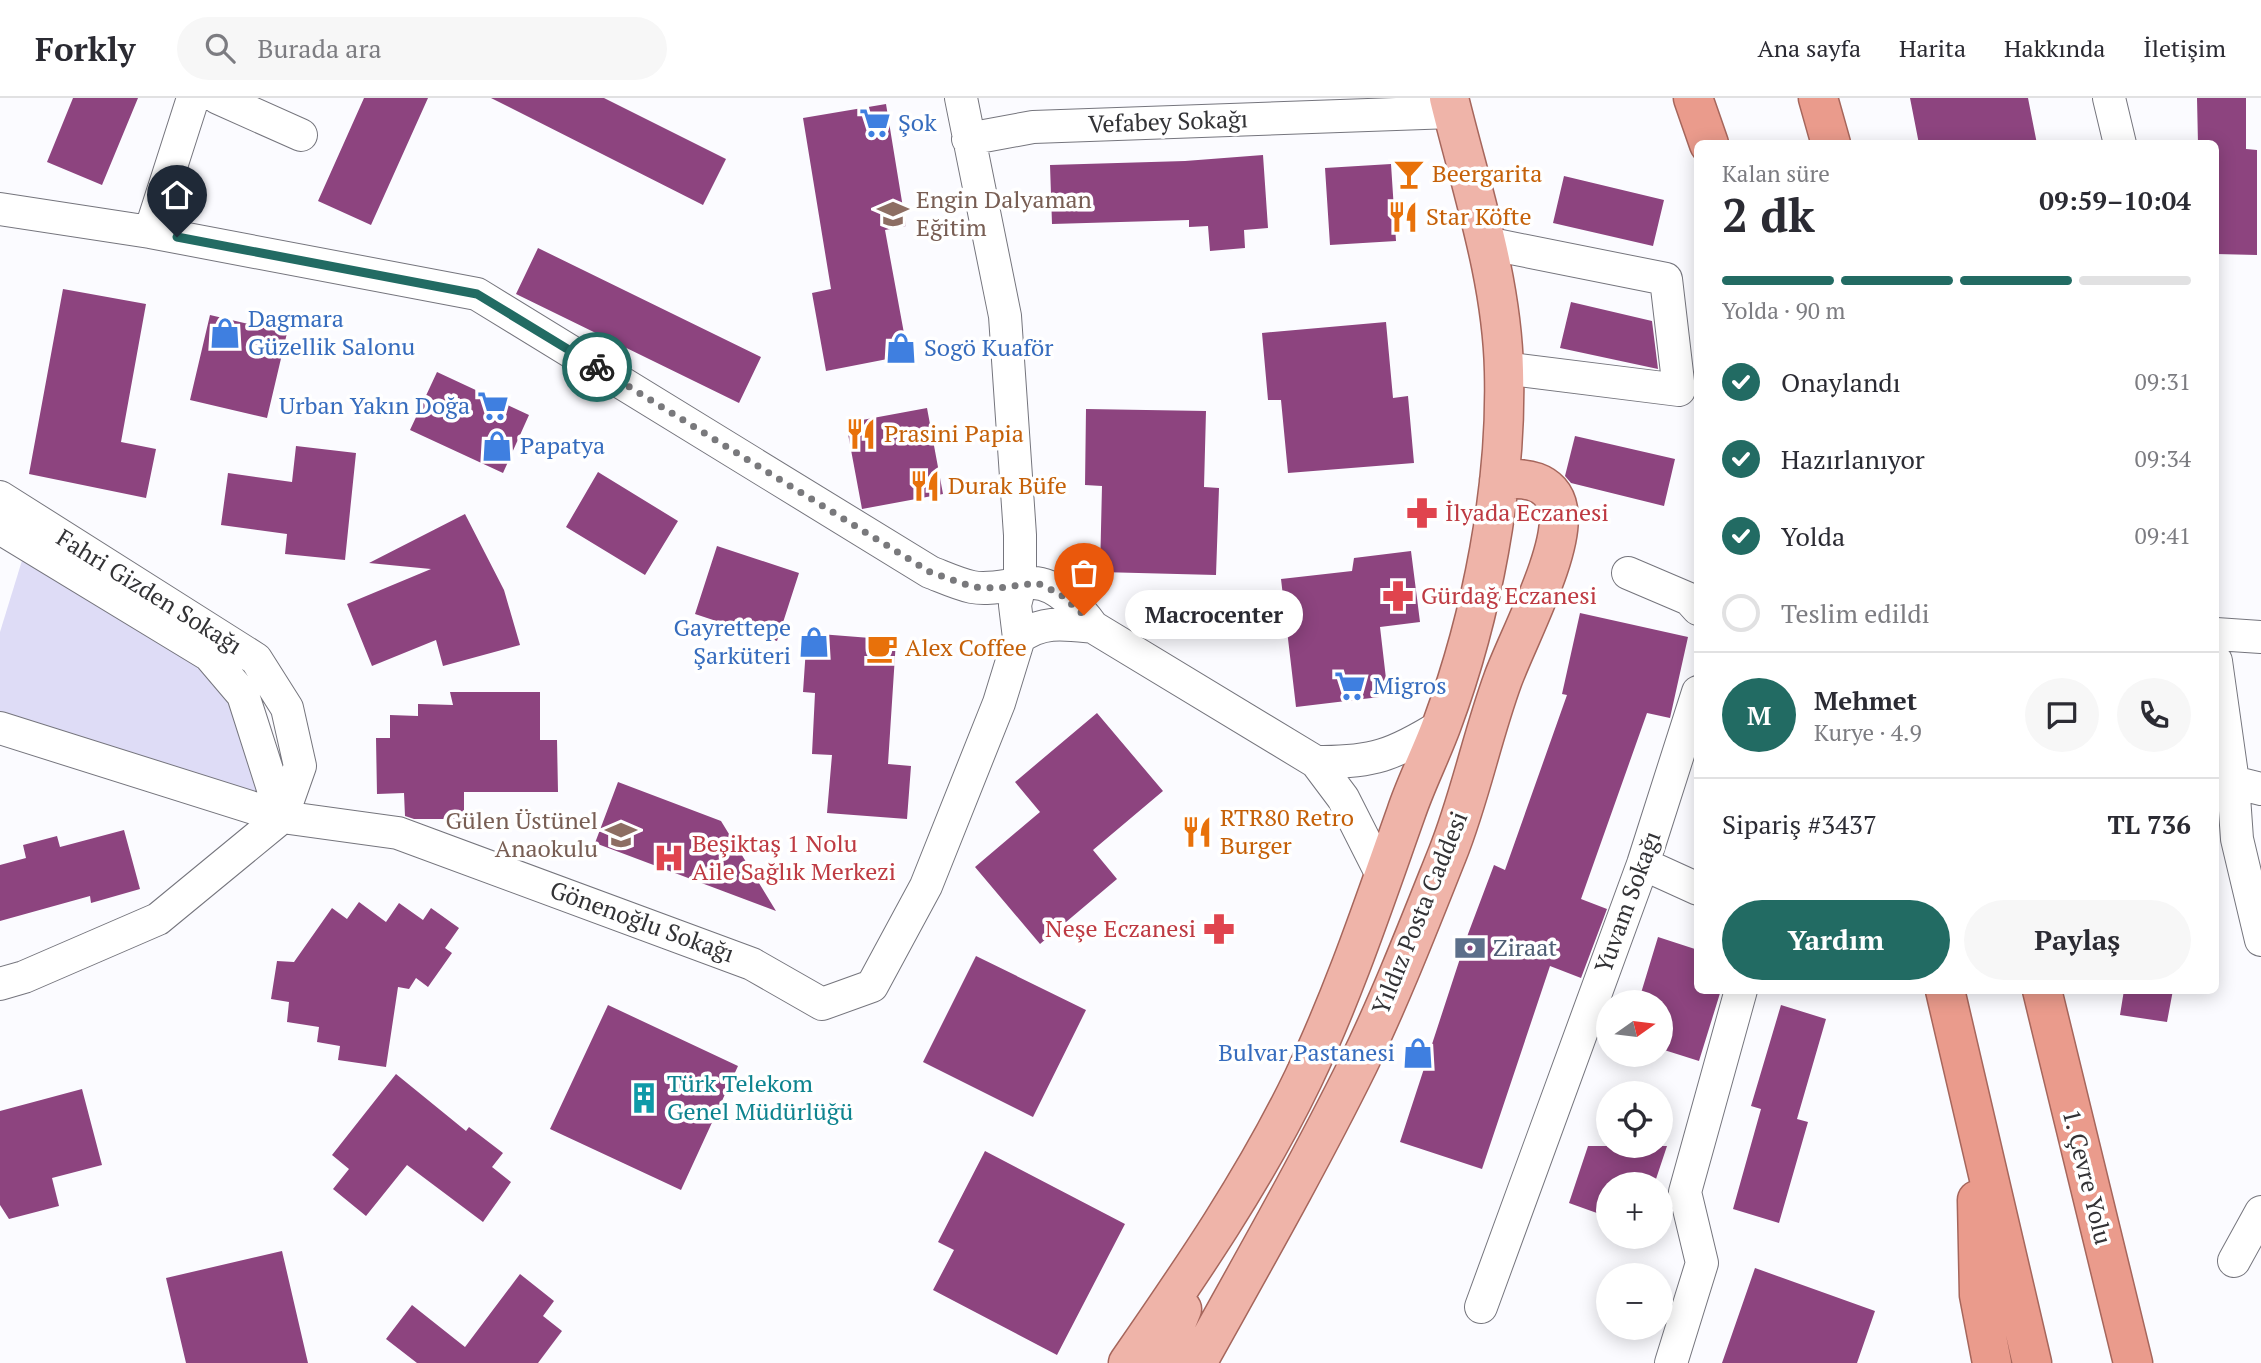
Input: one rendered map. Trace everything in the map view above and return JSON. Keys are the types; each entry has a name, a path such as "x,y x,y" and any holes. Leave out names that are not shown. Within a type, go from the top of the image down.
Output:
{"highway":[{"path":"1693,98 1708,140"},
{"path":"1718,98 1729,140"},
{"path":"1946,994 2032,1363"},
{"name":"1. Çevre Yolu","path":"2043,994 2133,1363"},
{"path":"1980,1145 1976,1191 1979,1295 1992,1363"}],"main road":[{"name":"Yıldız Posta Caddesi","path":"1128,1363 1195,1267 1303,1080 1356,954 1406,810 1441,725 1469,630 1486,557 1499,481 1504,368 1498,306 1486,243 1451,105"},
{"name":"Yıldız Posta Caddesi","path":"1196,1363 1294,1190 1358,1064 1448,852 1503,680 1549,564 1559,533 1558,507 1549,490 1541,483 1528,479 1499,481"},
{"path":"1166,1363 1166,1349 1195,1267"}],"street":[{"path":"150,232 193,98"},
{"path":"218,98 301,135"},
{"path":"961,98 1005,316 1020,585 1015,605 1018,638"},
{"path":"2109,98 2119,140"},
{"name":"Vefabey Sokağı","path":"968,139 1033,127 1451,105"},
{"path":"0,209 150,232 477,294 930,572 973,587 1037,583 1060,594 1084,615 1093,627 1316,762 1343,798 1384,879"},
{"path":"1486,243 1666,279 1679,390 1504,368"},
{"name":"Fahri Gizden Sokağı","path":"0,497 256,659 287,708 300,766 282,817"},
{"name":"Fahri Gizden Sokağı","path":"0,527 209,655 243,695 282,817"},
{"path":"1628,573 1689,599 1694,605"},
{"path":"1018,638 1032,627 1059,623 1093,627"},
{"path":"2219,634 2261,637"},
{"name":"Gönenoğlu Sokağı","path":"0,728 282,817 398,833 752,964 822,1004 872,986 920,898 999,703 1018,638"},
{"path":"2219,673 2247,786 2237,839 2261,940"},
{"name":"Yuvam Sokağı","path":"1480,1307 1643,864 1694,705"},
{"path":"1316,762 1352,763 1378,758 1411,744 1441,725"},
{"path":"0,984 24,977 158,919 282,817"},
{"path":"1643,864 1694,887"},
{"path":"1671,1363 1702,1263 1685,1192 1740,994"},
{"path":"2234,1261 2261,1212"}],"shaded area":[{"path":"24,554 224,673 267,803 0,721 0,632"}],"building":[{"path":"73,98 138,98 102,185 47,162"},
{"path":"364,98 428,98 371,225 318,201"},
{"path":"491,98 604,98 726,159 703,205"},
{"path":"1910,98 2028,98 2036,140 1918,140"},
{"path":"2197,98 2246,98 2246,149 2257,150 2257,255 2219,254 2219,140 2198,140"},
{"path":"886,104 906,226 885,230 908,355 826,371 812,293 831,289 803,118"},
{"path":"1263,155 1268,228 1244,230 1245,248 1210,251 1208,226 1189,227 1189,220 1052,224 1050,165 1185,161"},
{"path":"1391,164 1396,241 1330,245 1325,168"},
{"path":"1564,176 1664,200 1653,246 1553,223"},
{"path":"538,248 761,357 739,403 516,294"},
{"path":"63,289 146,304 121,442 156,449 146,498 29,474"},
{"path":"1571,302 1652,321 1658,369 1560,348"},
{"path":"210,315 287,333 267,418 190,400"},
{"path":"1386,322 1393,398 1408,396 1414,463 1288,473 1281,400 1268,400 1262,333"},
{"path":"437,372 529,415 503,473 410,430"},
{"path":"927,408 943,494 862,509 846,423"},
{"path":"1086,409 1206,411 1204,487 1219,488 1216,575 1100,572 1102,486 1085,485"},
{"path":"1575,436 1675,459 1664,506 1571,483 1565,476"},
{"path":"296,446 356,453 345,560 285,554 287,534 221,525 228,473 292,482"},
{"path":"598,472 678,521 645,575 566,527"},
{"path":"465,514 504,590 520,645 443,666 436,640 372,666 347,604 431,569 369,563"},
{"path":"717,546 799,573 777,641 695,614"},
{"path":"1411,551 1420,622 1380,627 1388,696 1296,707 1281,579 1352,571 1354,558"},
{"path":"1580,613 1688,637 1670,718 1647,713 1581,899 1607,909 1581,978 1550,966 1482,1169 1400,1142 1468,934 1494,865 1505,870 1567,695 1562,694"},
{"path":"807,633 896,640 888,764 911,766 907,819 827,813 832,755 812,754 815,693 803,692"},
{"path":"450,692 540,692 540,740 557,740 558,792 464,792 464,819 414,819 405,816 404,793 377,794 376,738 390,738 390,715 418,716 418,704 453,705"},
{"path":"1097,713 1163,791 1093,850 1117,879 1040,944 975,867 1040,812 1015,782"},
{"path":"618,782 721,821 776,911 595,843"},
{"path":"124,830 140,889 91,903 90,896 0,921 0,865 26,858 23,845 57,836 60,847"},
{"path":"359,902 386,922 399,903 423,920 431,908 459,928 445,948 452,953 428,987 416,978 409,989 398,987 386,1067 338,1060 340,1046 317,1042 319,1027 287,1022 289,1002 271,999 277,961 294,962 332,908 347,919"},
{"path":"1658,937 1694,949 1694,994 1720,994 1699,1061 1673,1053 1673,990 1642,990"},
{"path":"976,956 1086,1010 1033,1117 923,1062"},
{"path":"2123,994 2172,994 2167,1022 2120,1015"},
{"name":"Türk Telekom Genel Müdürlüğü","path":"608,1005 738,1066 681,1190 550,1129"},
{"path":"1781,1005 1826,1019 1797,1119 1808,1122 1779,1223 1733,1209 1761,1109 1751,1106"},
{"path":"396,1074 466,1131 469,1127 503,1153 492,1167 511,1182 483,1222 407,1165 366,1216 333,1189 349,1169 332,1155"},
{"path":"82,1089 102,1165 52,1178 59,1206 9,1219 0,1205 0,1111"},
{"path":"1588,1146 1596,1146 1596,1158 1663,1158 1658,1172 1596,1172 1596,1213 1569,1203"},
{"path":"985,1151 1125,1224 1057,1355 933,1290 954,1250 938,1242"},
{"path":"282,1251 308,1363 186,1363 166,1278"},
{"path":"1755,1268 1875,1311 1857,1363 1722,1363"},
{"path":"520,1274 554,1301 543,1316 562,1331 538,1363 417,1363 386,1339 412,1305 465,1347"}],"way so far":[{"path":"597,367 930,572 973,587 998,588 1037,583 1060,594 1084,615"}],"place":[{"name":"Şok","path":"875,123"},
{"name":"Beergarita","path":"1409,174"},
{"name":"Engin Dalyaman Eğitim","path":"893,214"},
{"name":"Star Köfte","path":"1403,217"},
{"name":"Dagmara Güzellik Salonu","path":"225,333"},
{"name":"Sogö Kuaför","path":"901,348"},
{"name":"Urban Yakın Doğa","path":"493,406"},
{"name":"Prasini Papia","path":"861,434"},
{"name":"Papatya","path":"497,446"},
{"name":"Durak Büfe","path":"925,486"},
{"name":"İlyada Eczanesi","path":"1422,513"},
{"name":"Gürdağ Eczanesi","path":"1398,596"},
{"name":"Macrocenter","path":"1084,615"},
{"name":"Gayrettepe Şarküteri","path":"814,642"},
{"name":"Alex Coffee","path":"882,648"},
{"name":"Migros","path":"1350,686"},
{"name":"RTR80 Retro Burger","path":"1197,832"},
{"name":"Gülen Üstünel Anaokulu","path":"621,835"},
{"name":"Beşiktaş 1 Nolu Aile Sağlık Merkezi","path":"669,858"},
{"name":"Neşe Eczanesi","path":"1219,929"},
{"name":"Ziraat","path":"1470,948"},
{"name":"Bulvar Pastanesi","path":"1418,1053"},
{"name":"Türk Telekom Genel Müdürlüğü","path":"644,1098"}],"route":[{"path":"177,237 477,294 597,367"}]}
